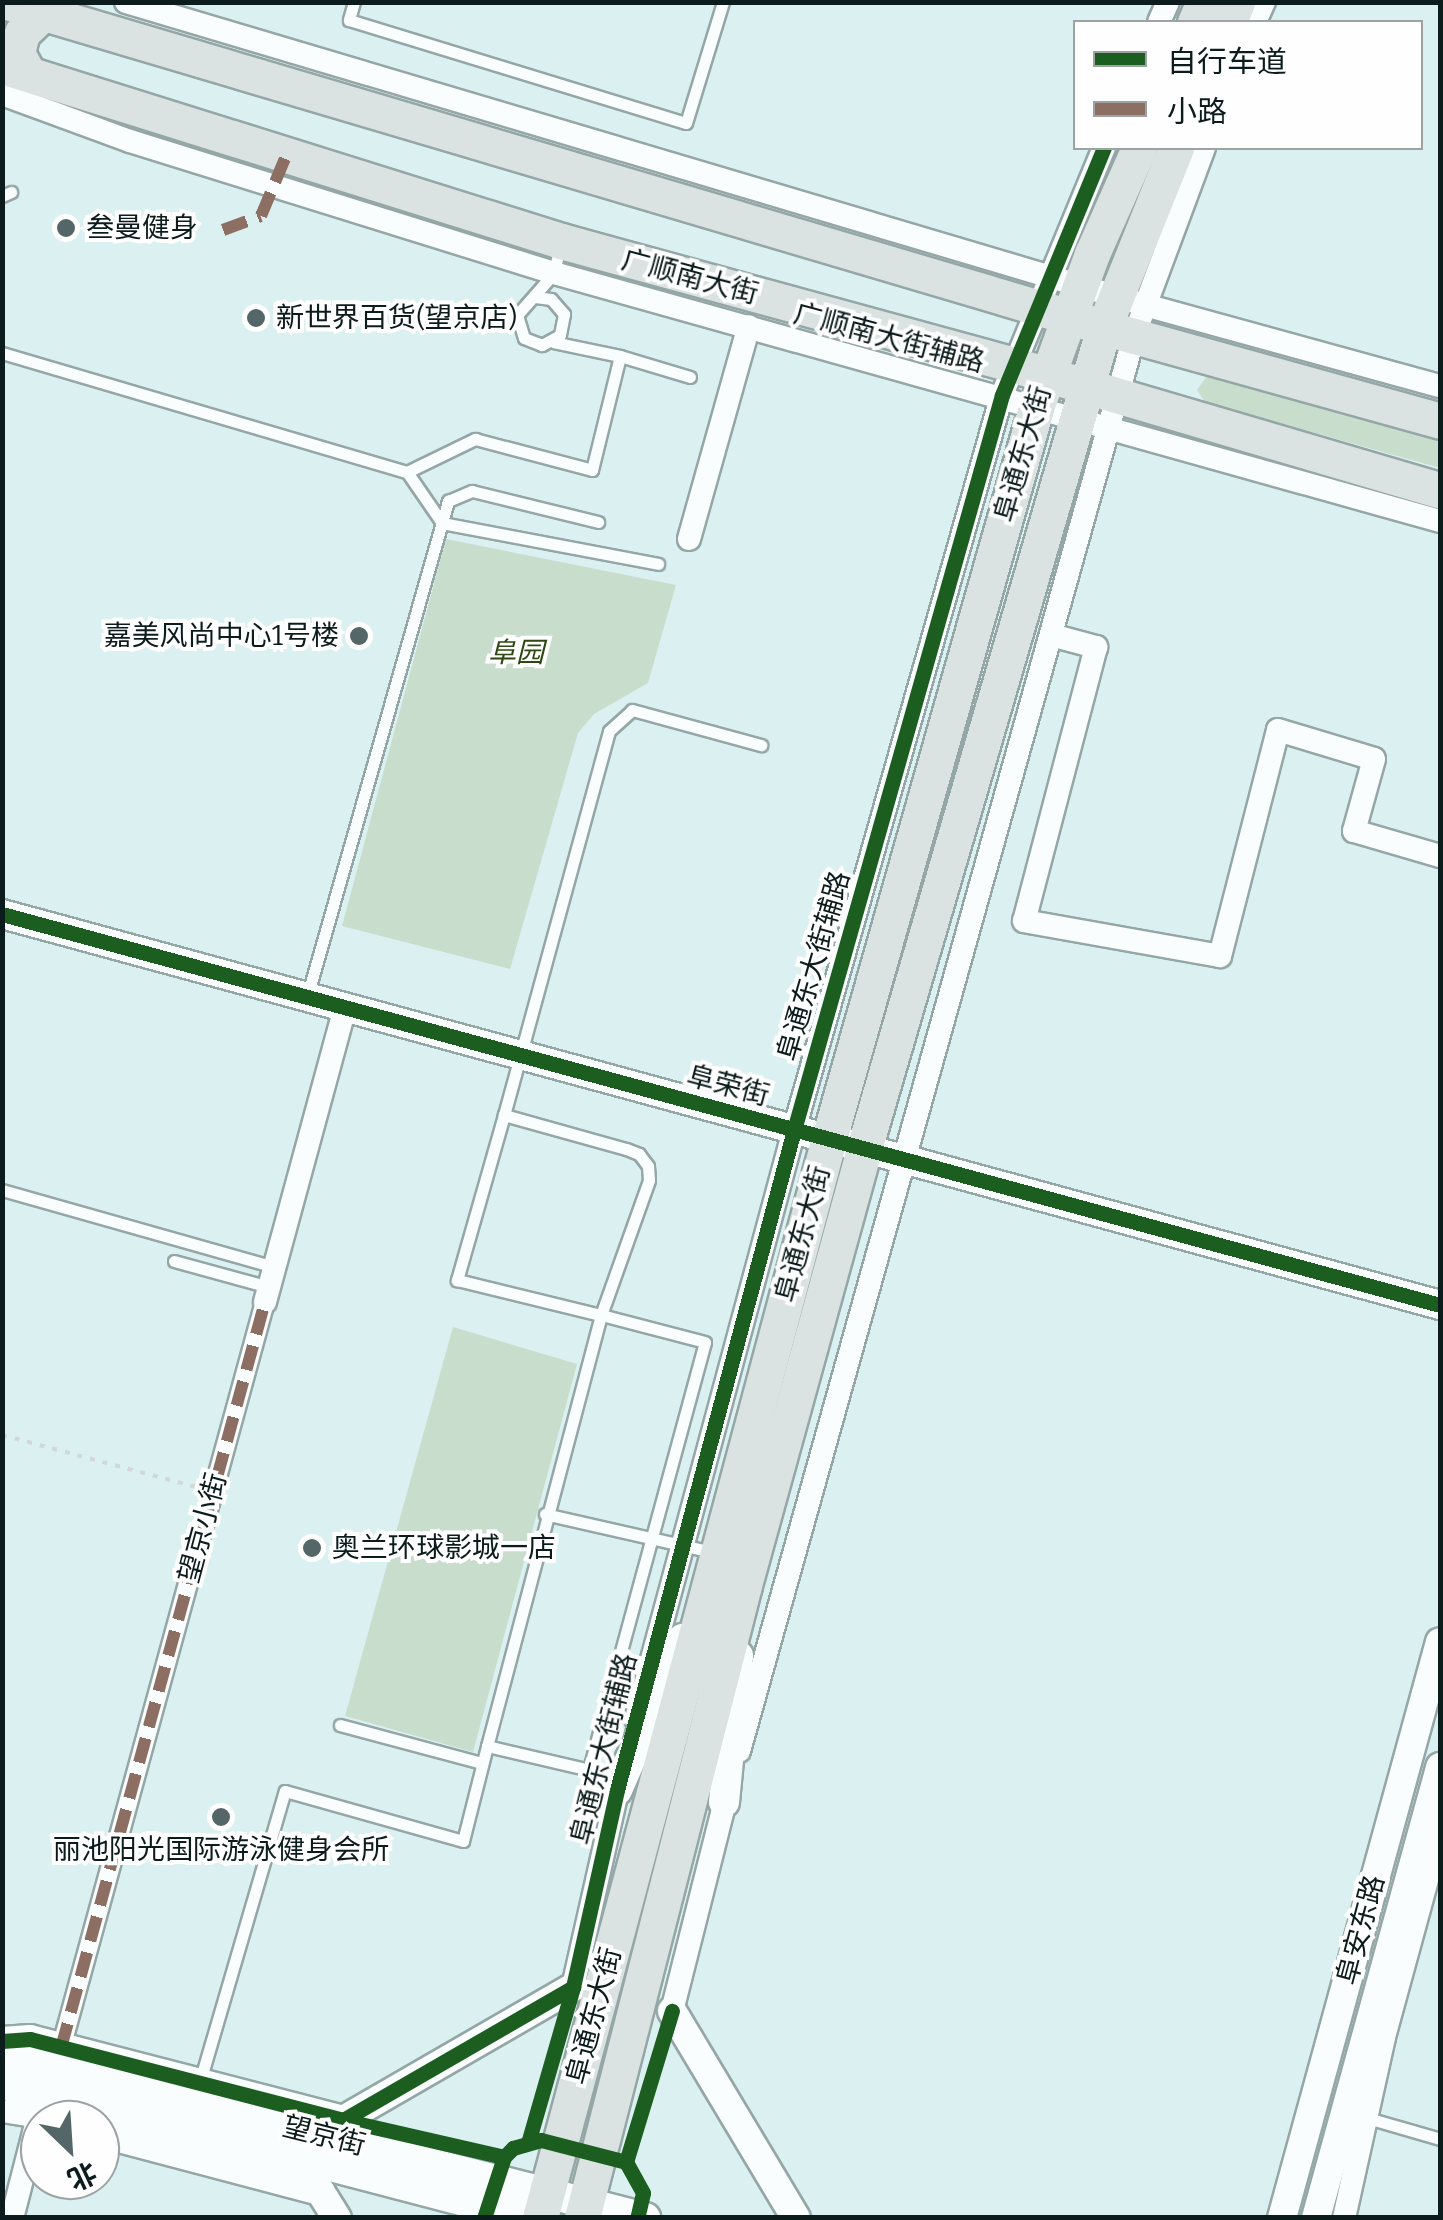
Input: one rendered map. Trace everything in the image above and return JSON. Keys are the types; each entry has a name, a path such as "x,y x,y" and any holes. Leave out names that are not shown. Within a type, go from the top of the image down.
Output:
{"main road":[{"path":"7,2 130,41 1058,296 1125,316 1225,361 1440,421"},
{"path":"11,78 22,32 42,14"},
{"name":"广顺南大街","path":"11,78 557,257 1099,407 1212,422 1440,490"},
{"name":"阜通东大街","path":"538,2210 703,1560 829,1139 1025,386 1058,296 1137,150"},
{"name":"阜通东大街","path":"584,2209 744,1586 864,1149 1099,407 1175,150"},
{"path":"1212,422 1187,392 1194,369 1225,361"},
{"path":"619,1784 703,1560"},
{"path":"724,1802 744,1586"},
{"name":"望京街","path":"2,2054 538,2210 584,2209 645,2218"},
{"path":"2,2080 538,2210"}],"street":[{"path":"135,4 1058,296 1103,150"},
{"path":"1203,150 1125,316 1440,386"},
{"name":"广顺南大街辅路","path":"557,257 749,326 1025,386"},
{"path":"688,539 749,326"},
{"name":"阜通东大街辅路","path":"573,1988 619,1784 703,1560 794,1130 1025,386"},
{"path":"796,2218 672,2011 724,1802 1051,635 1099,407 1440,520"},
{"path":"1051,635 1096,648 1024,921 1220,956 1278,730 1374,759 1354,831 1440,856"},
{"name":"阜荣街","path":"2,914 1440,1305"},
{"name":"望京小街","path":"61,2048 345,1008"},
{"name":"阜安东路","path":"1282,2218 1440,1642"},
{"name":"阜安东路","path":"1316,2218 1357,2115 1440,1767"},
{"path":"1344,2218 1357,2115 1384,2037 1440,1832"},
{"path":"2,2030 16,2040 342,2120 573,1988"},
{"path":"2,2080 24,2100"},
{"path":"120,2138 320,2191 337,2218"},
{"path":"12,2218 20,2193"}],"lane":[{"path":"354,2 349,20 686,123 724,2"},
{"path":"130,41 135,4"},
{"path":"557,257 535,297 520,307 519,331 534,344 553,342 620,356 690,378"},
{"path":"553,342 565,322 558,304 557,257"},
{"path":"535,297 558,304"},
{"path":"2,353 407,472 442,523 658,564"},
{"path":"407,472 475,439 592,470 620,356"},
{"path":"307,997 448,501 472,491 598,522"},
{"path":"589,1769 705,1342 458,1280 523,1056 609,731 632,710 761,745"},
{"path":"200,2084 285,1791 463,1841 545,1514 601,1315 649,1180 648,1166 640,1154 504,1115"},
{"path":"2,1190 270,1285"},
{"path":"174,1261 270,1285"},
{"path":"545,1514 652,1538 703,1560"},
{"path":"340,1724 482,1763"},
{"path":"487,1746 589,1769 619,1784"},
{"path":"1357,2115 1440,2139"}],"path":[{"path":"2,1435 213,1492"}],"green space":[{"path":"1209,373 1440,437 1440,468 1205,402 1197,390"},
{"name":"阜园","path":"446,539 676,585 648,683 594,714 578,733 510,969 342,926"},
{"path":"453,1327 577,1364 473,1752 345,1716"}],"marked path":[{"path":"223,230 261,216 286,156"},
{"path":"61,2048 265,1302"}],"cycle path":[{"path":"528,2143 573,1987 617,1790 794,1130 1002,395 1103,150"},
{"path":"2,914 1440,1305"},
{"path":"2,2041 30,2039 343,2120 573,1987"},
{"path":"626,2162 672,2011"},
{"path":"343,2120 504,2157"},
{"path":"484,2218 504,2157 513,2148 541,2140 626,2162 643,2193 637,2218"}],"place":[{"name":"叁曼健身","path":"66,228"},
{"name":"新世界百货(望京店)","path":"256,318"},
{"name":"嘉美风尚中心1号楼","path":"359,636"},
{"name":"奥兰环球影城一店","path":"312,1548"},
{"name":"丽池阳光国际游泳健身会所","path":"221,1817"}]}
